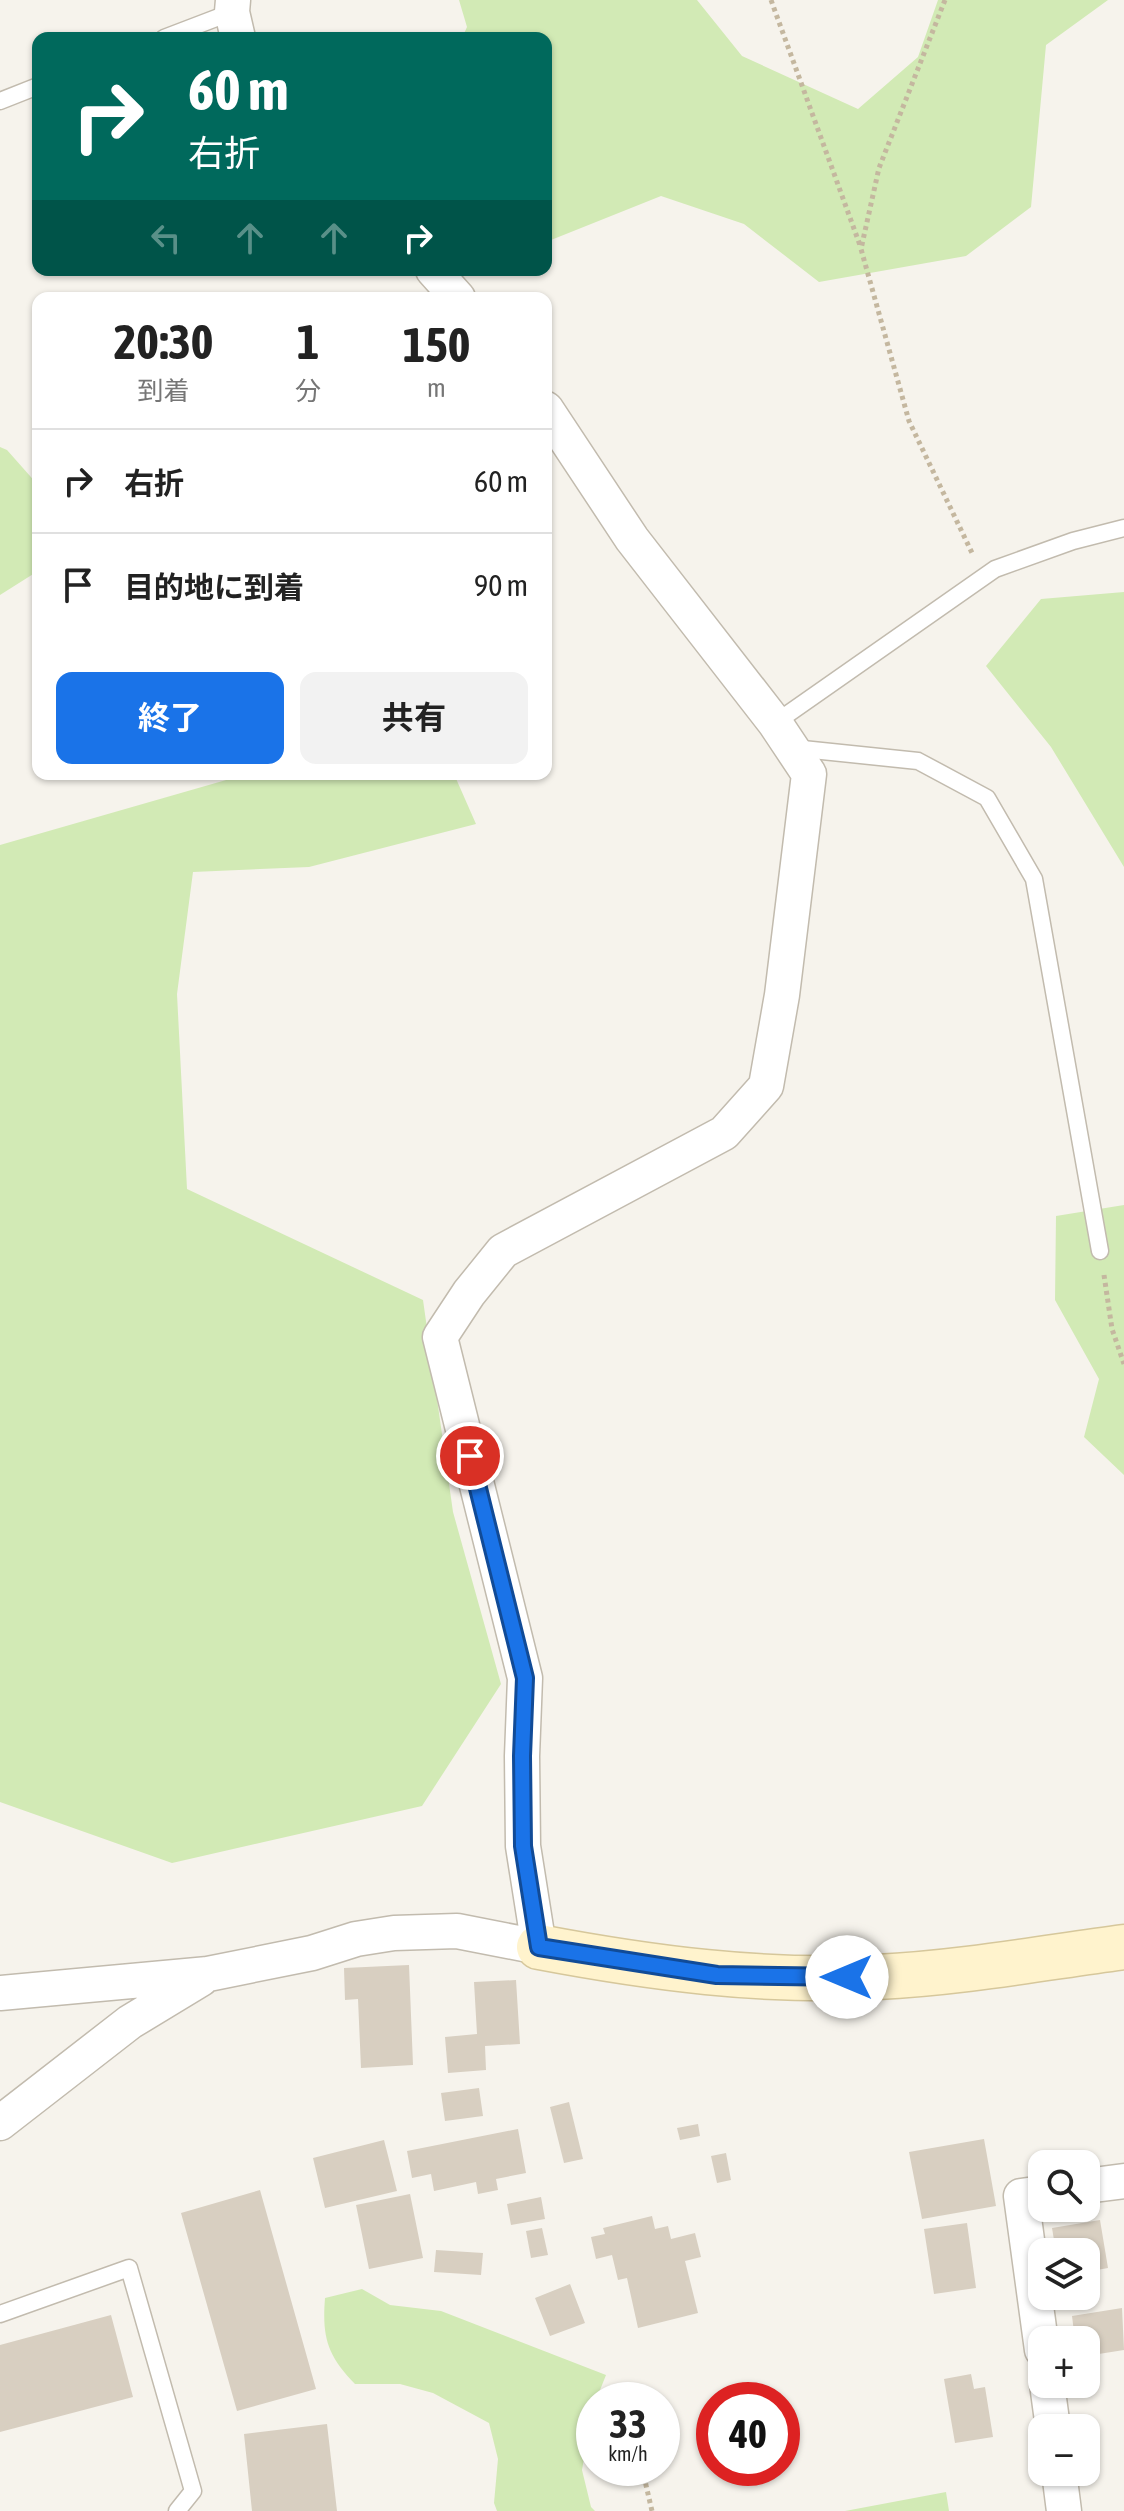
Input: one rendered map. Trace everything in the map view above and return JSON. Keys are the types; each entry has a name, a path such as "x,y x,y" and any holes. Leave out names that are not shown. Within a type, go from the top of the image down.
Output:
{"street":[{"path":"438,276 453,292"},
{"path":"539,1947 523,1846 525,1678 440,1337 469,1293 503,1251 724,1133 766,1086 782,995 809,774 783,735 632,539 552,418"},
{"path":"0,1993 208,1974 394,1933 457,1931 717,1975 764,1977 875,1977 951,1971 1124,1947"},
{"path":"0,2123 130,2022 208,1974"},
{"path":"1100,2184 1124,2181"},
{"path":"1028,2195 1021,2196 1039,2326"},
{"path":"1061,2486 1064,2511"}],"lane":[{"path":"184,32 234,17"},
{"path":"0,101 32,88"},
{"path":"783,735 995,569 1073,541 1124,528"},
{"path":"783,735 918,761 987,798 1034,879 1100,1251"},
{"path":"0,2314 129,2268 193,2491 177,2511"}],"path":[{"path":"771,0 861,249 909,421 984,577"},
{"path":"861,249 879,168 945,0"},
{"path":"1100,1251 1112,1329 1124,1364"},
{"path":"646,2486 652,2511"}],"green space":[{"path":"459,0 697,0 742,56 858,109 918,57 938,0 1108,0 1046,45 1031,207 966,256 819,282 744,224 661,196 552,240 552,32 465,32 467,27"},
{"path":"0,447 7,450 32,478 32,575 0,595"},
{"path":"1124,592 1124,867 1051,747 986,666 1041,599"},
{"path":"226,780 457,780 476,824 309,867 193,872 177,994 187,1189 423,1300 453,1512 501,1684 422,1806 172,1863 0,1802 0,845"},
{"path":"1124,1205 1124,1475 1084,1437 1099,1379 1055,1300 1056,1216"},
{"path":"362,2289 390,2305 441,2311 606,2375 603,2382 576,2382 576,2486 586,2486 595,2511 497,2511 494,2503 498,2459 489,2423 433,2393 400,2384 355,2384 338,2364 328,2345 324,2324 325,2298"},
{"path":"946,2492 949,2511 845,2511"}],"building":[{"path":"409,1965 413,2065 361,2068 358,1999 345,2000 344,1968"},
{"path":"516,1980 520,2044 485,2046 486,2070 448,2073 445,2037 477,2034 474,1982"},
{"path":"479,2088 483,2116 445,2121 441,2093"},
{"path":"569,2102 583,2159 564,2163 550,2107"},
{"path":"698,2124 700,2136 680,2140 677,2128"},
{"path":"518,2129 526,2173 496,2179 498,2190 478,2194 476,2182 434,2191 431,2174 412,2178 407,2151"},
{"path":"984,2139 996,2206 922,2219 909,2152"},
{"path":"384,2140 397,2191 325,2208 313,2158"},
{"path":"726,2153 731,2180 717,2183 711,2156"},
{"path":"260,2190 316,2389 237,2411 181,2213"},
{"path":"410,2194 423,2258 369,2269 356,2205"},
{"path":"541,2197 545,2219 511,2225 507,2204"},
{"path":"652,2216 655,2229 668,2226 671,2239 695,2233 701,2257 685,2261 698,2313 638,2328 627,2278 618,2280 612,2255 596,2259 591,2237 605,2234 603,2228"},
{"path":"1100,2220 1108,2268 1100,2269 1100,2238 1054,2238 1052,2228"},
{"path":"967,2223 976,2288 934,2294 924,2229"},
{"path":"542,2228 548,2255 531,2258 526,2231"},
{"path":"436,2250 483,2253 481,2275 434,2272"},
{"path":"570,2284 585,2323 550,2336 535,2298"},
{"path":"1122,2308 1124,2350 1100,2354 1100,2326 1073,2326 1072,2316"},
{"path":"111,2315 133,2397 0,2432 0,2345"},
{"path":"971,2374 974,2389 985,2387 993,2437 955,2443 944,2379"},
{"path":"327,2424 337,2511 252,2511 244,2434"}],"route":[{"path":"470,1456 525,1678 523,1846 539,1947 717,1975 847,1977"}]}
